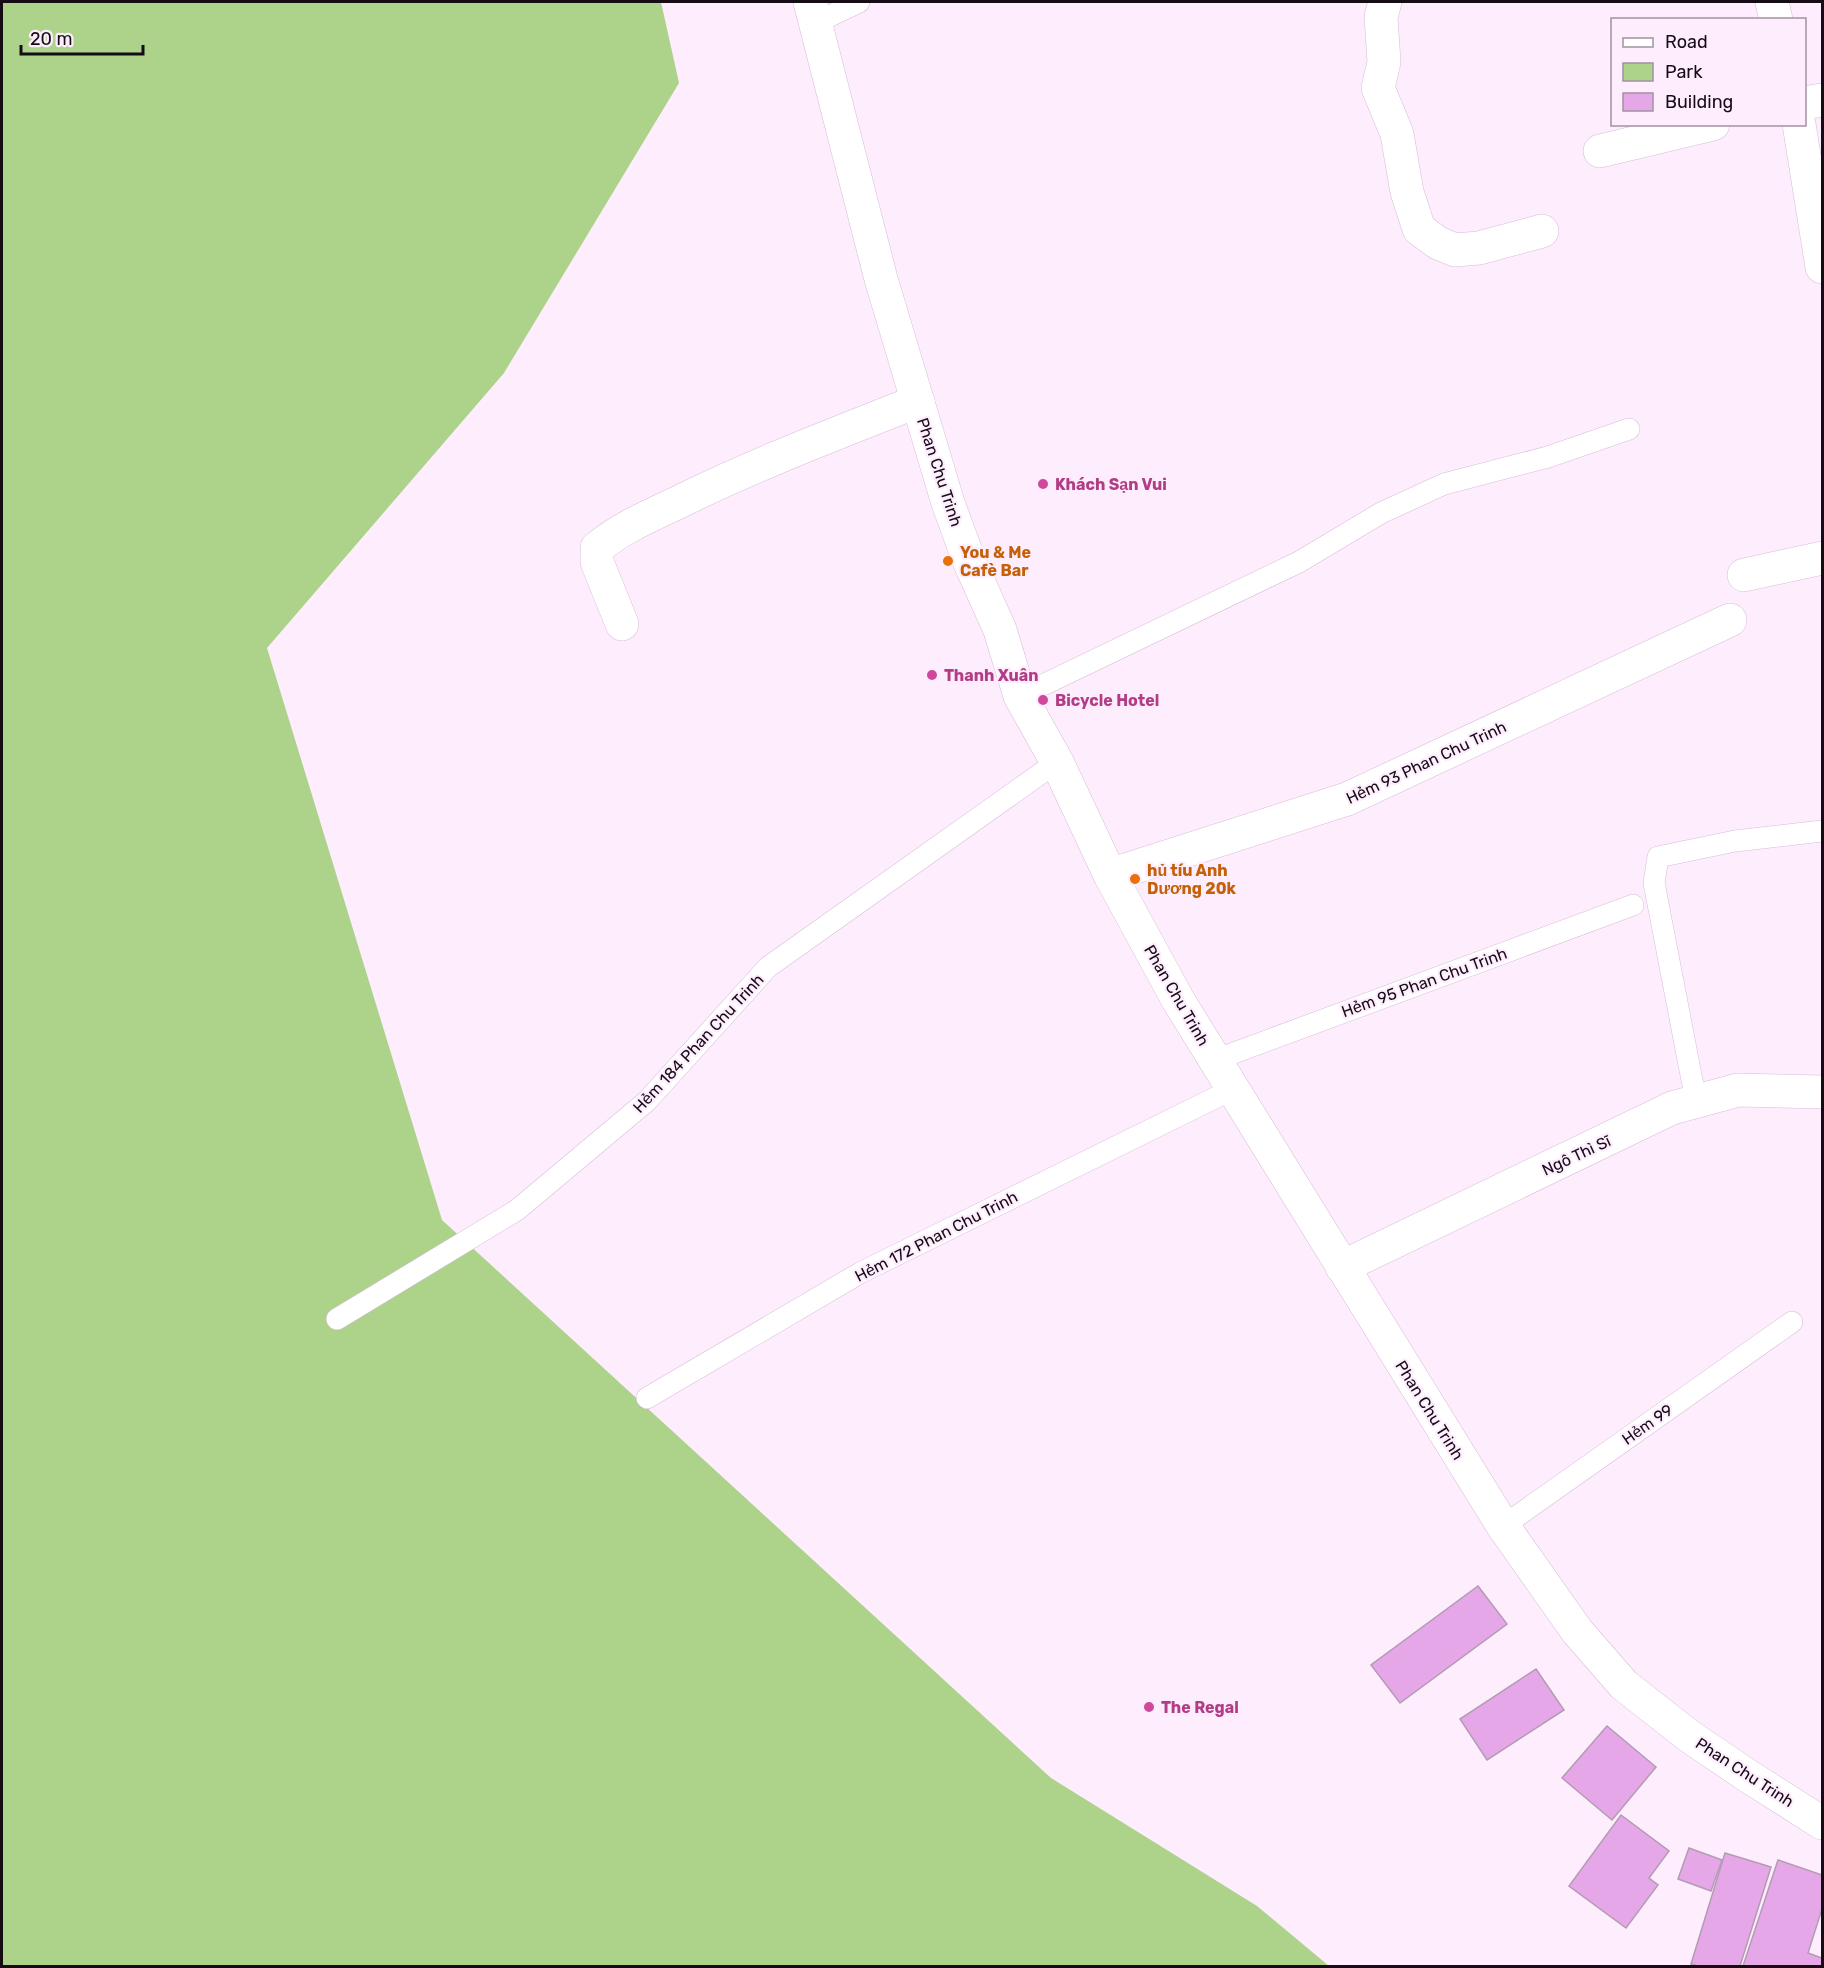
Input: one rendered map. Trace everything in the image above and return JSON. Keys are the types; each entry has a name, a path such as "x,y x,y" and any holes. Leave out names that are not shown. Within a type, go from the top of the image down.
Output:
{"street":[{"path":"1385,2 1381,17 1384,62 1378,88 1397,134 1407,192 1419,229 1438,243 1455,250 1479,248 1542,231"},
{"path":"1772,2 1776,18"},
{"name":"Phan Chu Trinh","path":"812,12 881,279 948,503 970,563 1000,630 1020,696 1057,762 1110,875 1178,1000 1503,1526 1577,1631 1624,1685 1689,1736 1822,1823"},
{"path":"1806,103 1822,100"},
{"path":"1600,151 1705,126"},
{"path":"1799,126 1822,267"},
{"path":"622,624 597,562 597,548 608,539 632,524 716,483 918,401"},
{"path":"1744,575 1822,558"},
{"name":"Hẻm 93 Phan Chu Trinh","path":"1110,875 1347,799 1730,620"},
{"name":"Ngô Thì Sĩ","path":"1342,1267 1672,1108 1738,1090 1822,1092"}],"lane":[{"path":"812,12 859,2"},
{"path":"1020,696 1299,562 1381,513 1444,484 1548,457 1629,429"},
{"name":"Hẻm 184 Phan Chu Trinh","path":"337,1319 517,1210 647,1101 768,967 1057,762"},
{"path":"1696,1101 1654,883 1658,856 1735,841 1822,831"},
{"name":"Hẻm 95 Phan Chu Trinh","path":"1215,1060 1633,905"},
{"name":"Hẻm 172 Phan Chu Trinh","path":"648,1398 860,1273 1233,1089"},
{"name":"Hẻm 99","path":"1503,1526 1792,1322"}],"green space":[{"path":"2,2 661,2 679,83 504,373 267,648 442,1220 1051,1778 1257,1906 1329,1966 2,1966"}],"building":[{"path":"1478,1586 1507,1624 1400,1703 1371,1665"},
{"path":"1536,1669 1564,1710 1487,1760 1460,1719"},
{"path":"1607,1726 1656,1767 1612,1820 1562,1778"},
{"path":"1621,1815 1669,1851 1649,1878 1658,1885 1626,1928 1569,1886"},
{"path":"1689,1848 1722,1860 1711,1891 1678,1879"},
{"path":"1725,1853 1771,1867 1740,1966 1698,1966 1691,1964"},
{"path":"1778,1860 1822,1875 1822,1909 1808,1953 1822,1958 1822,1966 1743,1966"}],"place":[{"name":"Khách Sạn Vui","path":"1043,484"},
{"name":"You & Me Cafè Bar","path":"948,561"},
{"name":"Thanh Xuân","path":"932,675"},
{"name":"Bicycle Hotel","path":"1043,700"},
{"name":"hủ tíu Anh Dương 20k","path":"1135,879"},
{"name":"The Regal","path":"1149,1707"}]}
